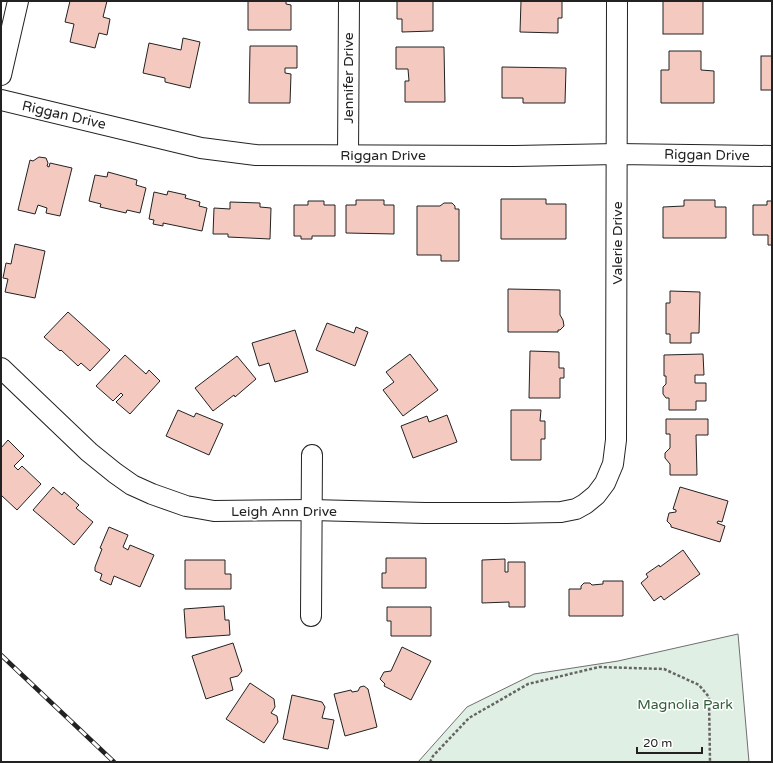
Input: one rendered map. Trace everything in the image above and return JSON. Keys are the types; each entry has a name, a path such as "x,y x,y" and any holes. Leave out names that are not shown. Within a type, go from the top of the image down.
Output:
{"street":[{"path":"1,75 18,1"},
{"name":"Jennifer Drive","path":"348,1 348,155"},
{"name":"Valerie Drive","path":"605,483 613,464 616,440 617,1"},
{"name":"Riggan Drive","path":"1,100 201,148 256,155 515,156 617,154 772,156"},
{"name":"Leigh Ann Drive","path":"1,368 94,456 120,477 132,485 152,494 186,506 214,511 312,510 425,513 561,512 576,509 585,504 596,495 605,483"},
{"path":"311,616 312,455"}],"path":[{"path":"430,762 433,756 469,718 528,684 599,668 664,669 699,685 709,697 710,762"}],"green space":[{"name":"Magnolia Park","path":"738,634 749,762 418,762 467,707 534,674 618,661"}],"building":[{"path":"70,1 107,1 103,17 110,19 107,35 99,33 95,48 70,42 74,24 65,22"},
{"path":"248,1 286,1 286,4 291,5 291,30 248,30"},
{"path":"397,1 433,1 433,31 402,32 402,19 397,19"},
{"path":"521,1 562,1 562,18 558,18 558,33 520,32"},
{"path":"663,1 703,1 703,34 663,34"},
{"path":"183,38 200,42 190,88 165,82 165,78 143,73 149,43 181,50"},
{"path":"250,46 297,46 297,68 285,68 285,73 291,74 290,103 249,103"},
{"path":"396,47 444,47 445,102 405,102 405,81 409,81 408,69 396,69"},
{"path":"669,51 701,51 701,70 714,71 714,103 661,103 661,70 669,70"},
{"path":"761,56 772,56 772,90 761,90"},
{"path":"502,67 566,68 565,103 523,103 523,98 502,98"},
{"path":"39,157 46,158 48,163 47,166 49,167 50,163 72,168 60,216 46,213 47,208 38,205 35,214 18,210 30,160 33,161"},
{"path":"108,172 137,180 136,185 146,188 140,213 127,210 126,213 100,207 101,204 89,201 95,175 107,177"},
{"path":"168,191 186,195 185,198 200,202 199,206 207,208 202,231 163,223 163,226 153,224 154,220 149,219 154,192 167,195"},
{"path":"501,199 546,199 546,204 566,204 566,239 501,239"},
{"path":"356,200 384,200 384,205 394,205 394,234 346,233 346,205 356,205"},
{"path":"684,200 715,200 715,207 726,207 726,238 663,238 663,207 684,206"},
{"path":"308,201 324,201 324,205 335,205 335,236 312,236 312,239 301,239 301,236 294,236 294,205 308,205"},
{"path":"767,201 772,201 772,245 768,245 768,235 753,235 753,205 767,205"},
{"path":"230,202 260,203 260,207 271,208 270,239 228,237 228,234 213,234 214,208 230,209"},
{"path":"444,203 452,203 455,206 455,209 459,209 459,261 441,261 441,255 417,255 417,206 440,206"},
{"path":"15,244 45,251 35,298 5,292 8,279 3,278 6,263 11,264"},
{"path":"508,289 560,290 560,315 564,326 558,330 558,332 508,332"},
{"path":"670,291 700,292 699,333 691,333 691,343 670,343 670,334 666,334 666,303 670,303"},
{"path":"68,312 110,350 90,371 81,363 78,366 44,337"},
{"path":"327,323 354,333 356,327 368,332 355,366 316,350"},
{"path":"295,330 308,372 275,382 269,363 259,366 252,343"},
{"path":"530,351 559,352 559,368 564,368 564,378 560,378 560,398 529,398"},
{"path":"410,354 438,390 403,416 383,390 394,382 386,372"},
{"path":"703,354 704,375 695,375 695,383 706,383 706,401 696,401 696,410 669,410 669,398 666,398 663,394 663,387 666,384 666,376 664,376 664,355"},
{"path":"125,355 146,374 149,370 160,381 130,414 116,402 123,395 121,393 113,401 96,386"},
{"path":"237,356 256,379 235,397 234,395 213,411 195,388"},
{"path":"178,410 194,417 196,413 223,424 209,455 166,436"},
{"path":"511,410 541,410 540,421 545,421 545,439 541,439 541,460 511,460"},
{"path":"447,415 457,442 413,458 401,426 427,416 429,422"},
{"path":"666,419 708,419 708,435 696,435 697,475 670,475 670,464 665,458 665,453 670,448 670,434 666,434"},
{"path":"8,440 24,456 14,466 18,470 22,466 41,484 17,510 1,495 1,448"},
{"path":"53,487 62,495 64,492 79,505 76,508 93,522 74,545 33,510"},
{"path":"680,487 728,501 722,522 718,521 717,523 725,526 720,542 671,527 667,521 669,513 676,512 676,510 673,509"},
{"path":"109,527 128,535 123,547 128,550 130,545 154,555 140,587 114,576 111,585 100,580 102,574 95,571 95,567 102,549 100,548"},
{"path":"683,550 700,574 664,600 661,596 654,601 641,583 648,577 646,574 659,565 660,567"},
{"path":"386,558 426,558 426,588 382,588 382,573 386,573"},
{"path":"505,559 505,572 508,572 508,562 525,562 525,607 509,607 509,602 482,603 482,560"},
{"path":"185,560 225,560 225,574 231,574 231,589 185,589"},
{"path":"603,581 623,581 623,616 569,616 569,589 581,589 581,586 584,583 590,583 592,585 603,584"},
{"path":"224,606 225,620 229,620 230,635 186,638 184,609"},
{"path":"387,607 431,607 431,636 391,636 391,621 387,621"},
{"path":"233,643 242,671 238,676 230,678 233,690 206,699 192,656"},
{"path":"402,647 431,661 411,700 384,686 385,684 380,679 384,672 391,671"},
{"path":"250,683 274,699 275,707 271,713 277,716 278,722 264,743 226,719"},
{"path":"364,686 368,689 377,727 345,736 334,694 351,690 352,692 358,691 360,687"},
{"path":"292,695 322,702 325,707 322,718 334,720 328,749 283,739"}],"railway":[{"path":"1,655 114,762"}]}
